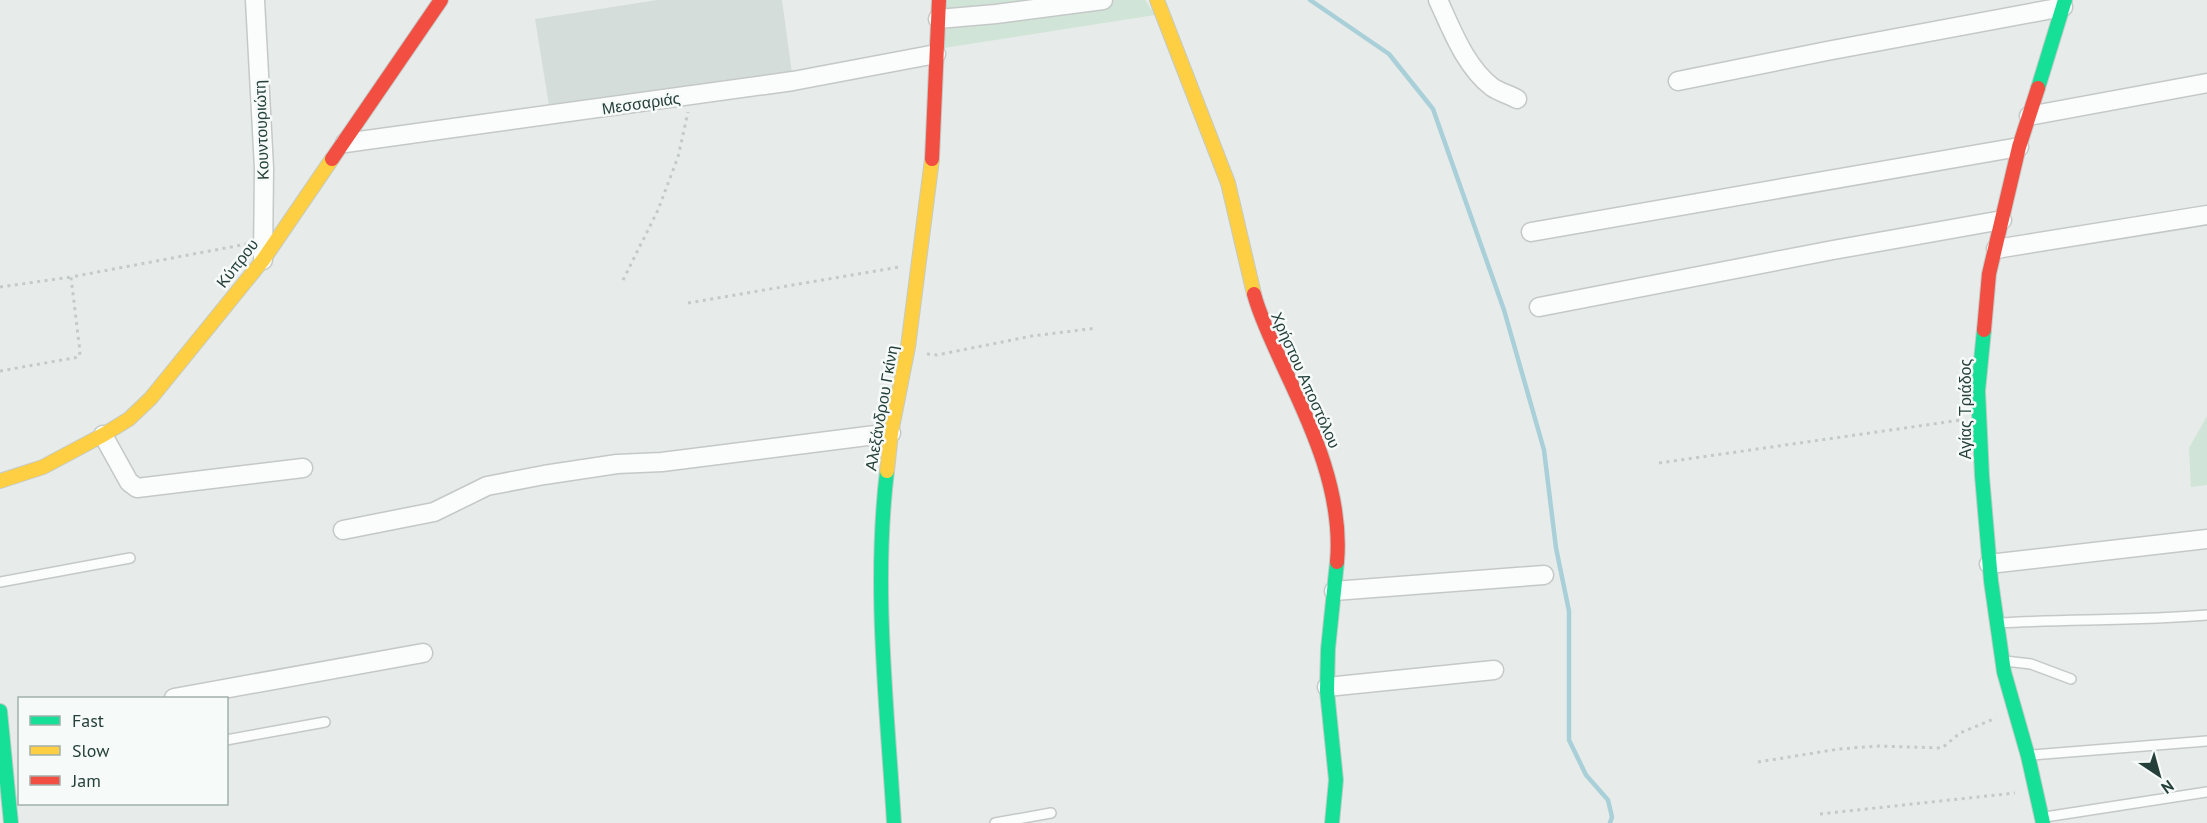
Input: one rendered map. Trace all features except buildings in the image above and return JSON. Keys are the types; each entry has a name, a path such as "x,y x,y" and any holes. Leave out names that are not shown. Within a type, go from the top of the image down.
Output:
{"street":[{"name":"Κουντουριώτη","path":"255,0 264,168 263,260"},
{"name":"Κύπρου","path":"0,481 42,467 103,435 129,419 151,398 263,260 441,0"},
{"name":"Αλεξάνδρου Γκίνη","path":"894,823 881,607 881,517 891,433 907,354 920,263 932,157 939,0"},
{"path":"938,19 1103,0"},
{"path":"1152,0 1164,0"},
{"name":"Χρήστου Αποστόλου","path":"1157,0 1228,183 1259,313 1322,455 1334,503 1337,557 1328,649 1327,687 1336,780 1332,823"},
{"path":"1438,0 1453,35 1473,66 1493,87 1518,99"},
{"path":"1678,81 2064,4"},
{"name":"Αγίας Τριάδος","path":"2043,820 2002,661 1989,564 1978,391 1989,274 2019,147 2064,4"},
{"name":"Μεσσαριάς","path":"345,143 793,81 936,54"},
{"path":"2029,116 2207,83"},
{"path":"1531,232 2019,147"},
{"path":"1996,249 2207,215"},
{"path":"1539,307 2002,220"},
{"path":"343,530 434,512 488,486 544,475 617,464 662,462 891,433"},
{"path":"103,435 129,482 137,488 303,468"},
{"path":"1989,564 2207,539"},
{"path":"1334,591 1544,575"},
{"path":"185,697 423,653"},
{"path":"1327,687 1494,670"},
{"path":"0,711 11,735 13,778 10,823"}],"lane":[{"path":"0,582 130,558"},
{"path":"1997,623 2074,619 2156,619 2207,615"},
{"path":"2002,661 2031,664 2071,679"},
{"path":"228,740 325,722"},
{"path":"2028,756 2207,741"},
{"path":"2043,820 2207,792"},
{"path":"995,823 1051,813"}],"path":[{"path":"623,280 658,210 678,157 692,96"},
{"path":"0,287 71,277 264,241"},
{"path":"688,303 920,263"},
{"path":"0,371 79,357 71,277"},
{"path":"907,354 938,355 1032,336 1097,328"},
{"path":"1659,463 1979,417"},
{"path":"1758,762 1839,749 1879,746 1942,748 1960,734 1988,720 2015,712"},
{"path":"1820,814 2013,794 2034,785"}],"shaded area":[{"path":"657,0 782,0 792,73 549,106 535,19"}],"green space":[{"path":"946,0 1145,0 1155,15 944,48"},
{"path":"2207,416 2207,485 2191,487 2189,448"}],"waterway":[{"path":"1310,0 1389,54 1433,109 1504,310 1544,450 1556,548 1569,611 1569,740 1586,775 1608,800 1612,817 1610,823"}],"traffic: fast":[{"path":"2038,88 2065,0"},
{"path":"1984,330 1978,391 1982,476 1991,581 2004,672 2028,756 2043,823"},
{"path":"887,471 881,558 881,603 894,823"},
{"path":"1332,823 1336,780 1327,691 1328,649 1337,562"},
{"path":"0,711 11,823"}],"traffic: slow":[{"path":"1157,0 1228,183 1254,294"},
{"path":"0,481 43,467 103,435 129,419 151,398 263,260 332,159"},
{"path":"887,471 891,433 908,347 932,159"}],"traffic: jam":[{"path":"332,159 441,0"},
{"path":"932,159 939,0"},
{"path":"1984,330 1989,274 2019,147 2038,88"},
{"path":"1254,294 1264,323 1306,415 1324,463 1335,512 1338,537 1337,562"}]}
